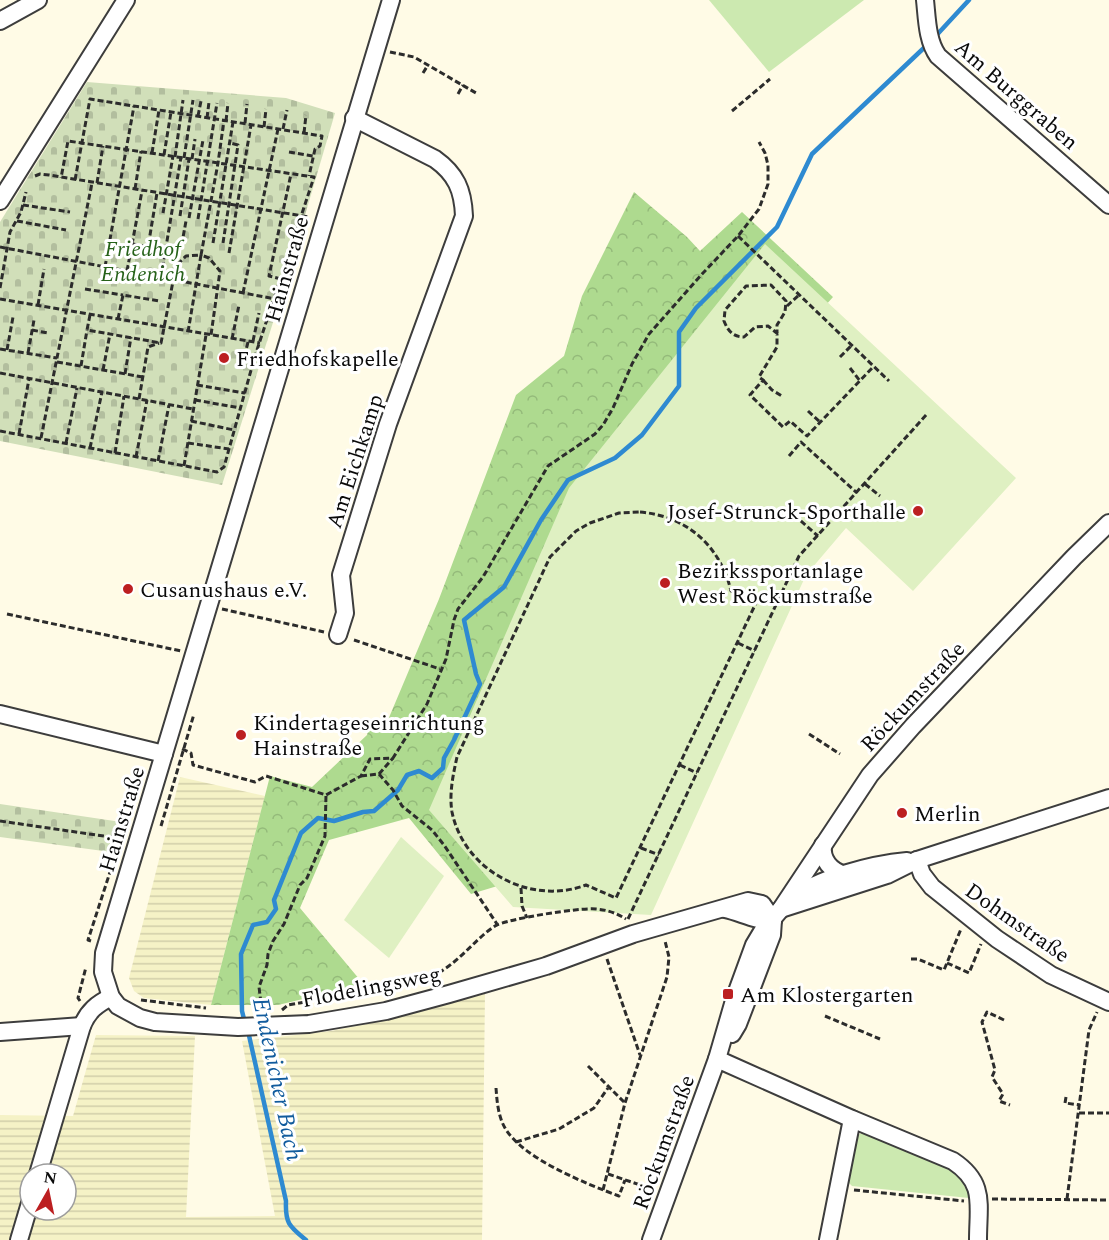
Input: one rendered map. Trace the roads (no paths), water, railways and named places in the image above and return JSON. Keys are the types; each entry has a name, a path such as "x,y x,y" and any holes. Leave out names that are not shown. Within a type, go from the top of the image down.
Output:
{"street":[{"path":"0,21 38,0"},
{"path":"0,201 126,0"},
{"name":"Hainstraße","path":"111,997 103,972 104,953 391,0"},
{"name":"Am Burggraben","path":"925,0 934,51 1109,205"},
{"name":"Am Eichkamp","path":"338,634 345,613 341,575 388,424 464,216 462,192 447,167 354,118"},
{"name":"Röckumstraße","path":"651,1240 717,1059 735,997 754,945 763,930 777,914 870,775 913,726 1109,523"},
{"path":"0,714 165,749"},
{"path":"777,914 887,875 917,860 1109,798"},
{"path":"823,845 822,852 830,867 837,873 845,875"},
{"path":"777,914 809,887 882,863 917,860"},
{"name":"Dohmstraße","path":"917,860 922,874 932,887 986,931 1052,975 1106,1001"},
{"name":"Flodelingsweg","path":"111,997 129,1014 154,1022 245,1027 309,1024 386,1011 546,966 603,946 630,927 660,926 724,908 744,913 759,921 777,914"},
{"path":"42,1162 87,1014 97,1004 111,997"},
{"path":"0,1032 82,1026"},
{"path":"717,1059 953,1161 964,1169 976,1185 978,1240"},
{"path":"828,1240 852,1119"},
{"path":"19,1240 24,1222"}],"waterway":[{"name":"Endenicher Bach","path":"933,39 969,0"},
{"name":"Endenicher Bach","path":"245,1023 242,1011 241,954 253,925 267,922 276,909 274,900 301,833 318,818 334,821 374,811 398,790 407,775 419,771 432,778 443,768 444,758 480,684 464,620 504,587 541,520 568,480 615,458 642,435 679,386 679,332 696,308 777,227 812,154 927,45"},
{"name":"Endenicher Bach","path":"248,1031 286,1201 287,1219 289,1224 306,1240"}],"place":[{"name":"Friedhofskapelle","path":"224,358"},
{"name":"Josef-Strunck-Sporthalle","path":"918,511"},
{"name":"Bezirkssportanlage West Röckumstraße","path":"665,583"},
{"name":"Cusanushaus e.V.","path":"128,589"},
{"name":"Kindertageseinrichtung Hainstraße","path":"241,735"},
{"name":"Merlin","path":"902,813"},
{"name":"Am Klostergarten","path":"728,994"}],"park label":[{"name":"Friedhof Endenich","path":"143,260"}]}
